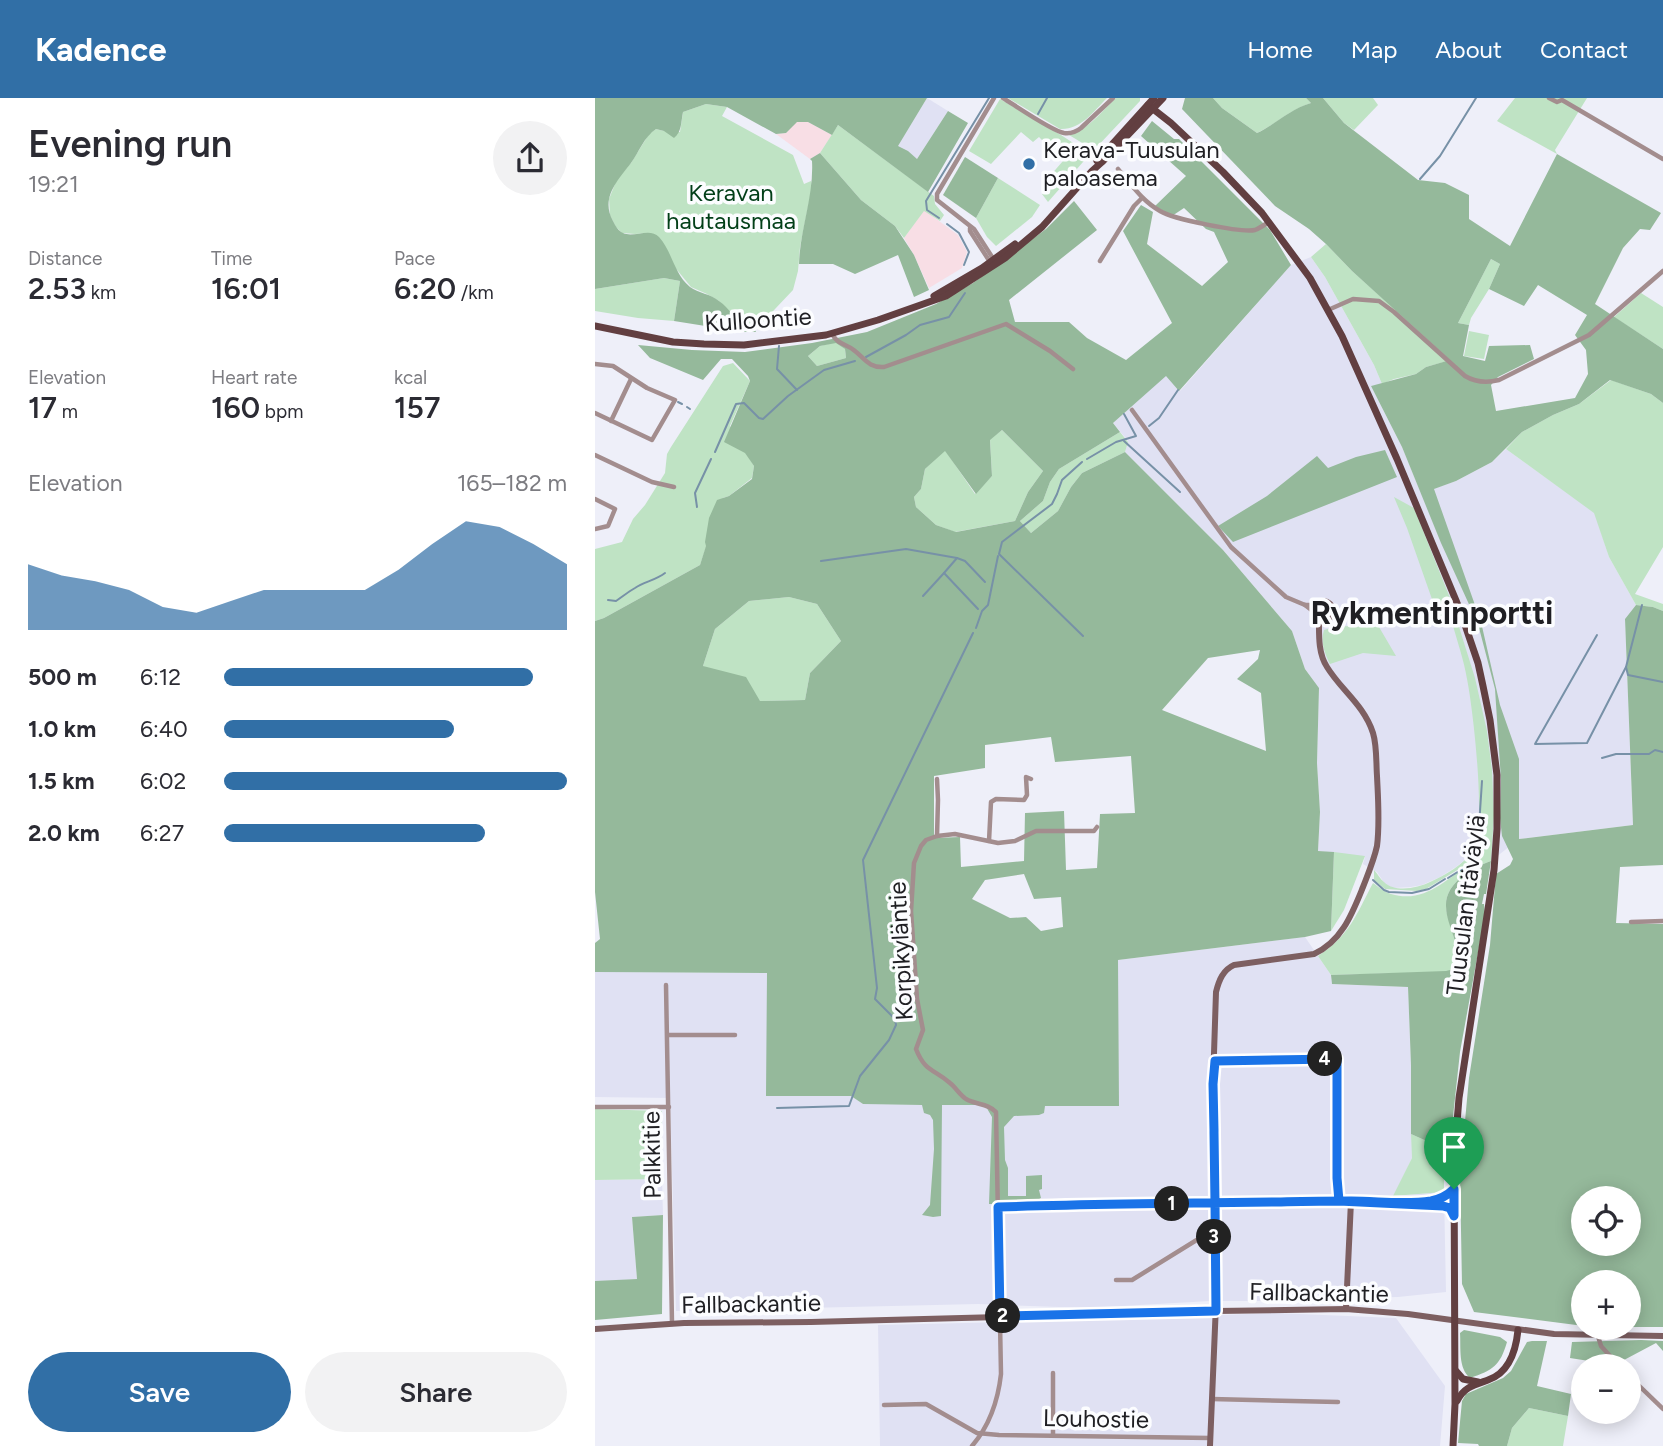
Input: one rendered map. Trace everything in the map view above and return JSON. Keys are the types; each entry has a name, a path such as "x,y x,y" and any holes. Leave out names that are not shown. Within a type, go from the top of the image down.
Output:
{"main road":[{"name":"Tuusulan itäväylä","path":"1154,102 1171,123 1223,172 1269,222 1310,278 1342,335 1397,459 1460,610 1478,663 1495,750 1498,785 1495,858 1459,1098 1454,1158 1453,1446"},
{"name":"Kulloontie","path":"595,326 673,342 744,345 859,327 921,305 1026,241 1102,162 1154,102"},
{"path":"1401,1203 1441,1199 1454,1189"},
{"path":"1351,1201 1443,1203 1454,1198"},
{"path":"1401,1203 1444,1206 1450,1208 1454,1216"},
{"path":"1455,1404 1465,1389 1494,1377 1507,1366 1518,1330"},
{"path":"1455,1370 1463,1379 1479,1382"}],"street":[{"path":"993,263 974,229 936,200 994,98"},
{"path":"1003,98 1065,133 1081,128 1113,98"},
{"path":"1549,98 1557,102 1562,100 1663,159"},
{"path":"1118,169 1142,198 1161,212 1190,222 1252,231 1269,222"},
{"path":"1100,261 1142,198"},
{"path":"1328,310 1353,299 1379,301 1465,376 1488,382 1499,380 1589,335 1663,271"},
{"path":"831,333 837,341 851,348 870,365 884,367 1006,324 1051,351 1073,369"},
{"path":"595,364 613,366 631,379 675,401 652,440 595,413"},
{"path":"611,421 631,379"},
{"path":"1132,410 1231,547 1286,597 1315,608 1322,620 1319,631 1321,654 1326,666 1359,706 1373,734 1378,819 1375,851 1350,919 1333,942 1314,954 1240,963 1229,967 1218,981 1213,1084 1216,1311 1210,1442"},
{"path":"595,455 652,482 674,487"},
{"path":"595,499 615,509 608,526 595,529"},
{"path":"1315,608 1324,601 1332,606 1332,615 1322,620"},
{"path":"989,841 991,802 996,799 1024,800 1027,794 1026,777 1031,779"},
{"path":"937,779 937,836 955,834 998,843 1015,841 1036,831 1094,831 1097,827"},
{"name":"Korpikyläntie","path":"937,836 921,846 914,863 912,879 911,911 917,999 923,1030 916,1049 928,1069 948,1081 967,1099 991,1107 996,1112 998,1207"},
{"path":"1631,922 1663,921"},
{"name":"Palkkitie","path":"666,985 672,1325"},
{"path":"668,1035 735,1035"},
{"path":"1215,1061 1337,1059 1339,1201"},
{"path":"595,1107 669,1107"},
{"path":"972,1446 991,1418 1001,1374 998,1207 1351,1201 1346,1309"},
{"path":"1116,1280 1132,1280 1208,1233 1214,1233"},
{"name":"Fallbackantie","path":"595,1329 1000,1316 1346,1309 1571,1334"},
{"name":"Fallbackantie","path":"1641,1336 1663,1336"},
{"path":"1053,1373 1053,1435"},
{"path":"1641,1388 1663,1409"},
{"path":"1212,1399 1338,1402"},
{"path":"884,1405 926,1404 974,1432 982,1433"},
{"name":"Louhostie","path":"982,1433 1210,1442"}],"shaded area":[{"path":"927,98 948,111 917,159 897,147"},
{"path":"796,122 808,122 832,135 820,153 810,159 776,134 786,133"},
{"path":"924,210 958,235 967,252 962,268 929,288 904,238"},
{"path":"1311,257 1374,365 1382,384 1371,386 1402,447 1421,493 1456,481 1492,462 1506,449 1595,513 1609,557 1636,605 1625,619 1633,825 1519,839 1491,861 1467,858 1440,877 1411,887 1393,888 1385,884 1377,872 1363,864 1365,857 1318,851 1319,688 1305,669 1292,631 1223,550 1125,452 1128,441 1113,423 1166,375 1180,391 1291,265"},
{"path":"1305,937 1331,975 1332,984 1408,987 1412,1158 1394,1196 1444,1192 1446,1292 1356,1298 1356,1301 1210,1301 1087,1308 978,1304 676,1311 670,1098 595,1097 595,972 767,973 767,1096 851,1096 863,1104 1118,1106 1118,960"},
{"path":"662,1179 663,1215 632,1217 637,1279 595,1282 595,1180"},
{"path":"1275,1313 1396,1318 1445,1386 1440,1446 880,1446 878,1325"}],"green space":[{"path":"595,98 927,98 898,146 917,159 948,111 968,123 928,192 838,125 832,135 808,122 797,122 786,133 776,134 727,107 706,104 683,112 680,130 674,138 664,131 656,129 652,132 612,190 609,205 613,221 623,233 651,233 659,237 680,276 690,287 716,299 744,329 756,332 743,332 674,321 680,281 664,278 595,289"},
{"path":"1008,98 1107,98 1092,114 1074,127 1060,129"},
{"path":"1116,98 1140,98 1140,101 1094,150 1069,135 1089,124"},
{"path":"1185,98 1213,98 1222,108 1257,133 1311,103 1306,98 1323,98 1344,123 1418,180 1445,183 1469,195 1469,219 1510,246 1557,154 1661,213 1650,230 1640,229 1623,248 1595,304 1663,349 1663,403 1651,394 1610,380 1579,404 1522,432 1492,462 1434,489 1481,622 1500,705 1519,759 1519,839 1633,825 1625,619 1636,605 1663,611 1663,865 1620,867 1616,923 1663,924 1663,1327 1641,1327 1641,1270 1571,1270 1571,1324 1474,1312 1462,1284 1460,1175 1469,1078 1490,945 1496,874 1510,865 1513,859 1502,836 1495,689 1478,624 1402,447 1371,386 1416,374 1426,367 1450,360 1309,229 1275,206 1182,109","holes":["1491,259 1500,264 1489,289 1524,306 1538,285 1587,315 1575,335 1586,350 1588,374 1575,398 1496,411 1491,385 1498,377 1534,359 1530,345 1489,346 1485,361 1463,356 1469,325 1458,323"]},
{"path":"1213,98 1306,98 1311,103 1257,133 1222,108"},
{"path":"1323,98 1373,98 1378,105 1354,130 1344,123"},
{"path":"1515,98 1587,98 1555,150 1557,154 1497,121"},
{"path":"1000,99 1090,154 1048,202 1042,194 1043,184 1069,154 1057,147 1053,153 1043,148 1046,144 1039,137 1033,142 1021,132 991,164 969,151"},
{"name":"Keravan hautausmaa","path":"706,104 727,107 722,116 793,155 804,184 811,181 793,290 755,330 744,329 719,301 691,287 673,265 667,250 650,233 622,233 610,215 609,199 617,179 631,163 649,134 656,129 680,132 683,112"},
{"path":"1152,121 1174,139 1179,139 1270,230 1291,265 1179,391 1166,376 1113,423 1120,432 1059,469 1050,482 1043,501 1020,521 1031,533 1058,511 1082,473 1125,452 1223,550 1292,631 1305,669 1319,688 1318,851 1334,852 1331,931 1305,937 1118,960 1119,1106 1045,1106 1044,1113 1039,1115 1014,1116 1004,1127 1008,1196 1026,1196 1026,1176 1042,1175 1042,1189 1039,1190 1041,1198 1023,1204 989,1204 992,1117 985,1105 942,1105 941,1216 922,1215 930,1205 934,1149 933,1120 930,1115 924,1113 922,1105 863,1104 851,1096 766,1096 767,973 595,972 595,943 600,939 595,892 595,621 700,565 706,546 709,518 717,500 729,496 752,479 754,466 745,453 724,442 750,381 732,359 721,359 703,380 650,358 638,345 745,352 867,332 936,304 973,283 1046,229 1074,201 1097,230 1009,300 1015,322 1069,322 1087,338 1126,360 1172,323 1123,231 1141,205 1153,212 1147,244 1202,286 1228,262 1214,232 1206,229 1184,208 1172,216 1155,206 1186,176 1141,136","holes":["836,343 845,349 846,358 817,366 808,356 820,346","1002,430 1043,471 1028,492 1015,521 956,532 936,525 916,507 914,497 921,489 925,469 945,451 976,494 992,476 990,440","789,597 817,604 841,641 810,673 805,700 760,701 746,677 703,666 715,629 749,601","1260,650 1258,659 1237,679 1261,693 1266,751 1162,710 1208,658","1051,737 1055,762 1131,756 1135,813 1100,814 1097,868 1066,870 1064,811 1025,813 1024,861 961,867 960,837 934,838 934,776 985,768 985,745","1024,874 1034,899 1061,897 1063,927 1041,931 1026,917 1010,918 972,899 985,880"]},
{"path":"838,125 934,196 935,204 944,215 940,221 924,211 904,238 895,226 861,200 820,153"},
{"path":"820,153 861,200 895,226 914,255 929,290 914,297 898,255 855,274 833,264 799,264 811,187 810,159"},
{"path":"965,157 998,178 976,218 943,195"},
{"path":"998,178 1040,205 1032,217 996,246 976,218"},
{"path":"1326,244 1352,271 1451,360 1382,384 1325,277 1311,257"},
{"path":"1491,259 1500,264 1489,289 1469,325 1458,323"},
{"path":"664,278 680,281 674,321 595,311 595,289"},
{"path":"1641,293 1663,307 1663,349 1614,317"},
{"path":"1469,331 1489,335 1484,359 1464,356"},
{"path":"836,342 845,349 846,358 817,366 808,356 820,346"},
{"path":"733,363 750,381 730,426 754,466 752,478 723,498 700,565 595,621 595,549 622,542 633,519 665,473 667,454 671,447 723,366"},
{"path":"1611,380 1651,394 1663,403 1663,547 1635,594 1663,604 1663,611 1636,605 1609,557 1594,513 1506,449 1522,432 1579,404"},
{"path":"1002,430 1043,471 1028,492 1015,521 955,532 936,525 916,507 914,497 921,489 925,469 945,450 975,494 992,476 990,439"},
{"path":"1120,432 1128,442 1125,452 1082,473 1058,511 1031,533 1020,521 1043,501 1050,482 1059,469"},
{"path":"1385,450 1397,477 1233,542 1218,526 1267,496 1317,456 1328,468"},
{"path":"1394,497 1414,508 1450,598 1475,678 1487,731 1492,770 1494,815 1491,861 1461,877 1447,898 1446,909 1455,942 1458,968 1446,972 1331,975 1318,956 1345,932 1373,883 1391,894 1414,896 1433,889 1470,864 1426,889 1417,891 1385,889 1374,880 1374,870 1383,881 1394,887 1419,886 1459,865 1473,850 1477,838 1477,767 1470,694 1464,665 1452,622 1440,622"},
{"path":"789,597 817,604 841,641 810,673 805,700 760,701 703,666 715,629 749,601"},
{"path":"1339,626 1379,627 1396,656 1363,653 1330,664 1324,648 1323,634 1324,630"},
{"path":"1334,852 1365,856 1344,910 1331,931"},
{"path":"1491,861 1482,904 1485,914 1460,1052 1450,1144 1444,1156 1440,1147 1411,1134 1408,987 1332,984 1331,975 1446,971 1458,968 1456,945 1446,911 1447,898 1461,877"},
{"path":"595,1109 662,1111 662,1179 595,1180"},
{"path":"1411,1134 1440,1147 1444,1156 1444,1192 1393,1196 1412,1158"},
{"path":"663,1215 662,1314 595,1320 595,1281 637,1279 632,1217"},
{"path":"1464,1330 1500,1337 1507,1342 1495,1366 1470,1378 1466,1374 1461,1357 1460,1333"},
{"path":"1547,1341 1537,1386 1571,1394 1568,1416 1529,1408 1512,1428 1507,1446 1458,1443 1462,1401 1466,1394 1503,1378 1511,1371 1527,1342"},
{"path":"1663,1341 1663,1351 1656,1343 1635,1354 1571,1354 1571,1358 1570,1358 1572,1342"},
{"path":"1529,1408 1568,1416 1563,1446 1507,1446 1512,1428"}],"waterway":[{"path":"939,218 927,210 926,201 989,98"},
{"path":"1038,114 1047,98"},
{"path":"1420,179 1440,156 1476,98"},
{"path":"947,224 959,233 969,252 964,265"},
{"path":"866,357 920,325 949,317 965,293"},
{"path":"779,346 777,369 797,390"},
{"path":"715,452 736,404 744,403 763,419 788,396 824,370 855,361"},
{"path":"1149,426 1159,418 1178,390"},
{"path":"678,402 682,404"},
{"path":"1087,459 1116,442 1136,436 1124,414"},
{"path":"1124,441 1180,492"},
{"path":"697,507 695,493 711,459"},
{"path":"1082,462 1062,480 1052,504 1002,542 999,554 1083,636"},
{"path":"821,561 906,549 965,561 985,582"},
{"path":"976,628 982,611 988,605 998,556"},
{"path":"944,573 957,558"},
{"path":"608,600 616,601 665,573"},
{"path":"923,596 944,573 978,609"},
{"path":"1597,635 1535,744 1587,743 1626,667 1642,605"},
{"path":"777,1108 849,1106 860,1076 889,1040 896,1025 895,1019 875,999 877,988 863,860 973,633"},
{"path":"1626,667 1628,675 1663,682"},
{"path":"1602,758 1616,754 1649,754 1655,750 1663,752"},
{"path":"1448,878 1477,857 1482,781"},
{"path":"1373,880 1389,892 1412,893 1429,889 1445,879"}],"place":[{"name":"Kerava-Tuusulan paloasema","path":"1029,164"}],"district":[{"name":"Rykmentinportti","path":"1432,613"}],"route":[{"path":"1454,1189 1441,1199 1401,1203 1368,1202 1339,1201 1242,1202 1215,1203 998,1207 1000,1316 1216,1311 1214,1233 1215,1203 1213,1084 1215,1061 1337,1059 1339,1201 1443,1206 1450,1208 1454,1216 1454,1189"}]}
